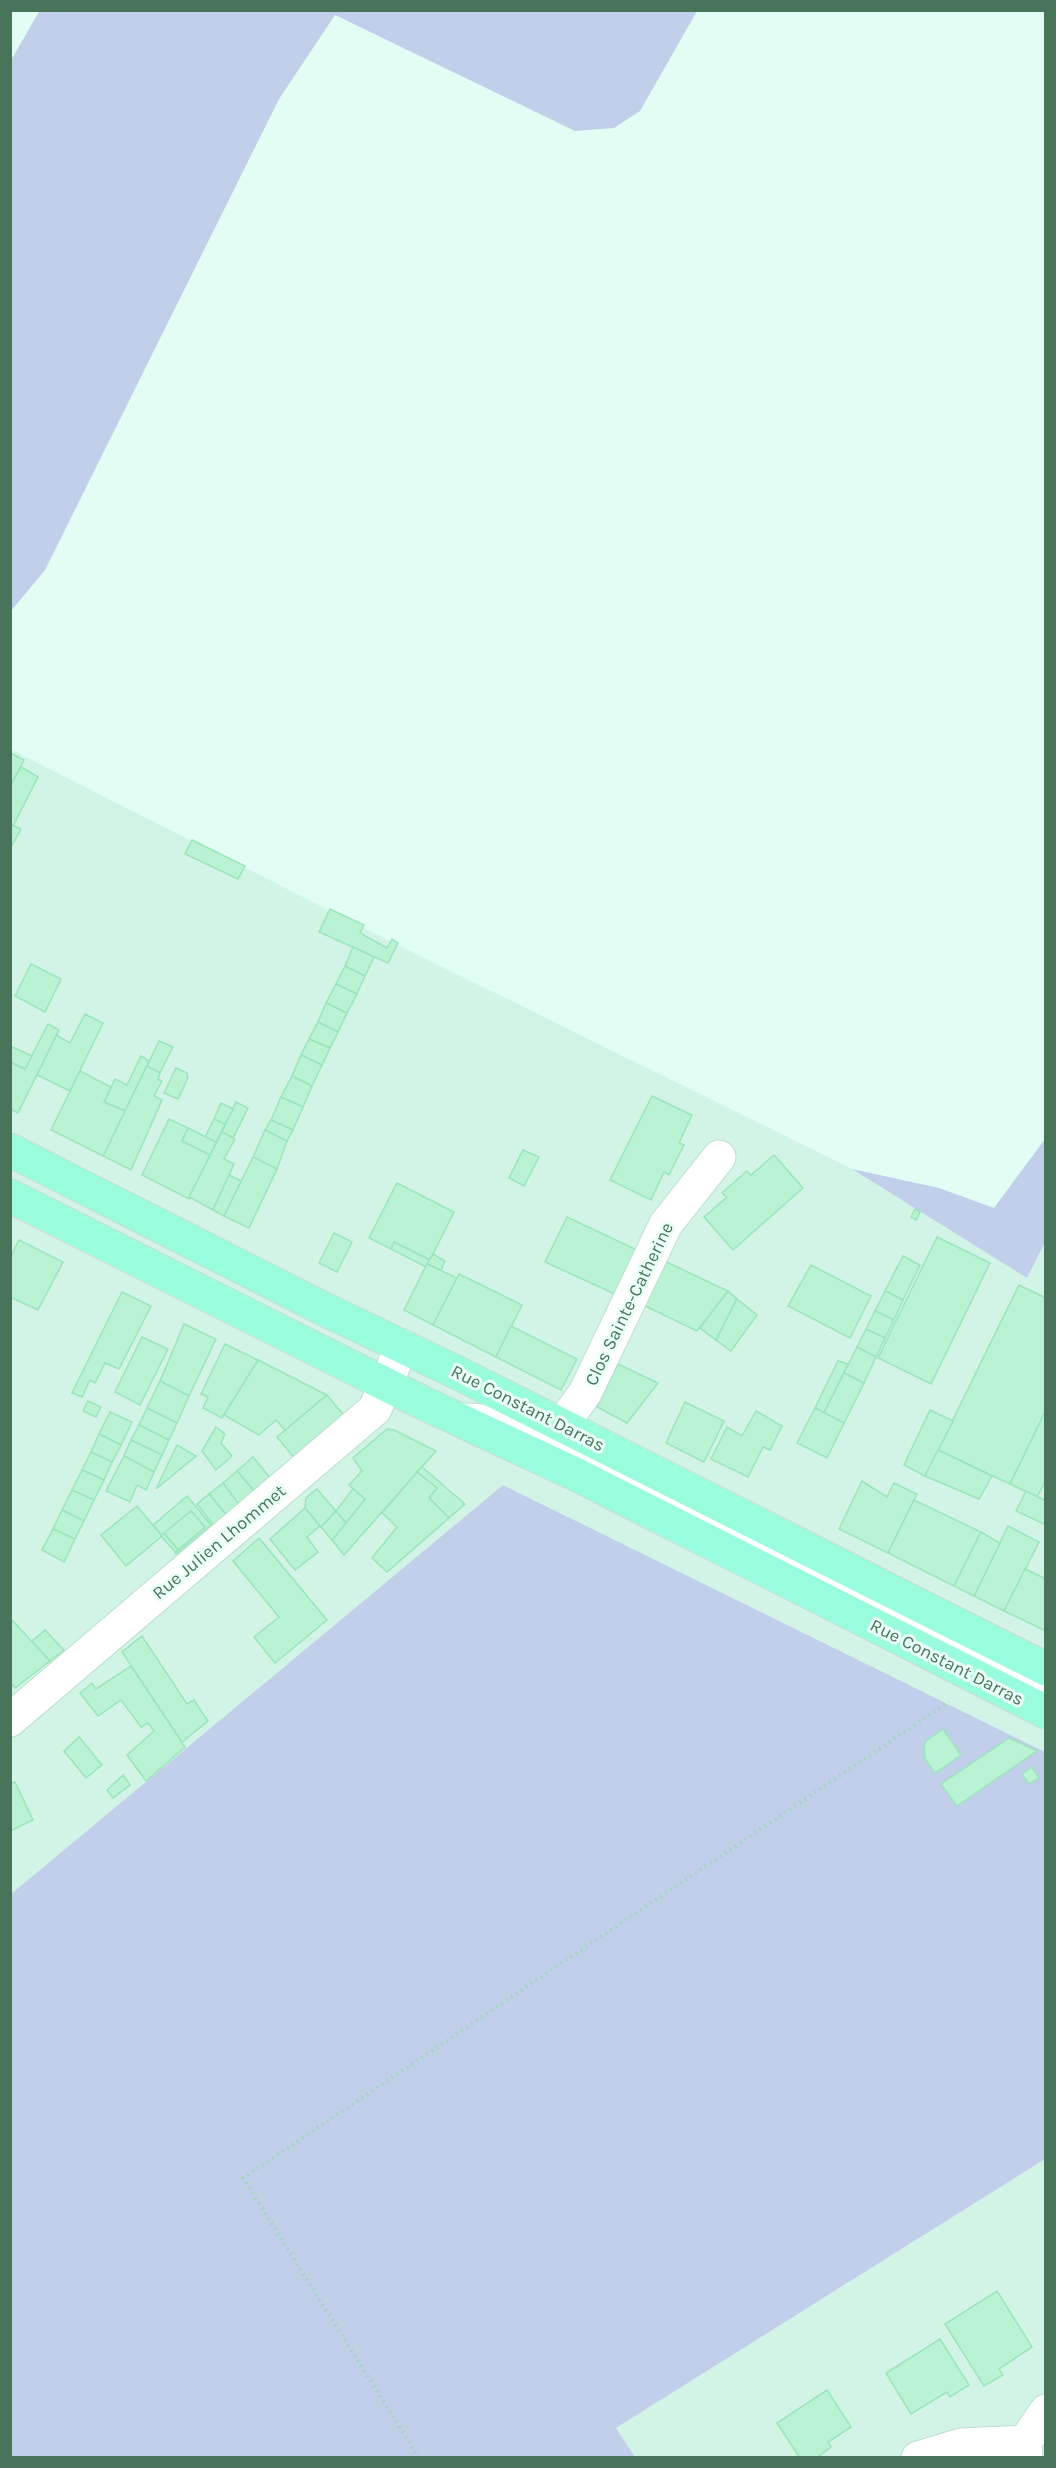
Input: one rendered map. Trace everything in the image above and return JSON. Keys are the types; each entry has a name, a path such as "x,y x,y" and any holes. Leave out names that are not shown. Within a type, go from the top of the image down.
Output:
{"main road":[{"name":"Rue Constant Darras","path":"10,1150 1046,1669"},
{"name":"Rue Constant Darras","path":"10,1196 459,1420 575,1474 1046,1712"}],"street":[{"name":"Clos Sainte-Catherine","path":"562,1425 585,1393 666,1224 719,1156"},
{"name":"Rue Julien Lhommet","path":"10,1720 375,1409 402,1346"},
{"path":"459,1420 487,1420 517,1426 576,1453 1046,1691"},
{"path":"918,2457 961,2445 1026,2450 1046,2411"}],"path":[{"path":"419,2457 243,2178 982,1680"}],"shaded area":[{"path":"40,10 697,11 640,111 614,128 575,131 335,15 279,99 45,570 11,611 10,62"},
{"path":"10,749 416,954 852,1169 1027,1278 1045,1242 1045,1752 503,1485 11,1894"},
{"path":"1045,1139 1045,1242 1027,1278 852,1169 939,1188 994,1208"},
{"path":"503,1485 1045,1752 1045,2159 616,2428 635,2457 11,2458 11,1894"},
{"path":"1045,2159 1045,2457 635,2457 616,2428"}],"building":[{"path":"10,753 24,760 10,786"},
{"path":"21,767 38,777 13,826 10,824 10,786"},
{"path":"10,824 21,829 10,849"},
{"path":"192,840 245,866 238,879 185,854"},
{"path":"330,909 364,925 360,933 387,948 392,939 398,943 388,963 319,932"},
{"path":"353,947 374,957 365,976 345,966"},
{"path":"31,964 61,979 45,1012 15,996"},
{"path":"345,966 365,976 357,994 336,984"},
{"path":"336,984 357,994 347,1013 326,1003"},
{"path":"326,1003 347,1013 338,1032 318,1022"},
{"path":"85,1014 103,1023 70,1091 37,1075 56,1035 70,1043"},
{"path":"318,1022 338,1032 330,1048 309,1039"},
{"path":"48,1024 59,1030 18,1113 10,1109 10,1062 25,1069"},
{"path":"309,1039 330,1048 322,1065 301,1055"},
{"path":"159,1041 173,1047 160,1073 147,1066"},
{"path":"10,1046 32,1056 25,1069 10,1062"},
{"path":"301,1055 322,1065 312,1086 292,1076"},
{"path":"141,1056 149,1061 125,1111 104,1102 115,1079 127,1085"},
{"path":"147,1066 160,1073 158,1079 162,1081 154,1096 162,1100 131,1170 103,1156"},
{"path":"176,1068 187,1073 188,1078 178,1099 164,1093"},
{"path":"80,1071 111,1087 104,1102 125,1111 103,1156 51,1130"},
{"path":"292,1076 312,1086 303,1107 281,1097"},
{"path":"652,1096 692,1115 679,1143 684,1145 669,1175 664,1172 651,1200 610,1180"},
{"path":"281,1097 303,1107 293,1130 271,1120"},
{"path":"236,1102 248,1108 233,1138 222,1132"},
{"path":"221,1103 233,1109 225,1124 214,1119"},
{"path":"169,1119 188,1128 182,1141 210,1155 189,1199 142,1175"},
{"path":"214,1119 225,1124 216,1142 205,1137"},
{"path":"271,1120 293,1130 287,1141 265,1130"},
{"path":"188,1128 216,1142 210,1155 182,1141"},
{"path":"265,1130 287,1141 277,1169 253,1157"},
{"path":"222,1132 235,1139 224,1159 234,1164 213,1210 189,1197"},
{"path":"523,1150 539,1157 524,1186 509,1178"},
{"path":"774,1155 803,1188 733,1250 704,1217 727,1197 722,1193 747,1171 751,1175"},
{"path":"253,1157 277,1169 249,1228 224,1216"},
{"path":"229,1175 241,1181 224,1216 213,1210"},
{"path":"397,1183 454,1212 430,1260 394,1242 391,1249 369,1238"},
{"path":"915,1209 920,1212 916,1220 911,1217"},
{"path":"567,1217 637,1250 615,1294 545,1262"},
{"path":"334,1233 352,1242 337,1272 319,1263"},
{"path":"937,1237 990,1263 931,1384 878,1358"},
{"path":"19,1240 63,1262 38,1310 10,1297 10,1258"},
{"path":"394,1242 430,1260 426,1267 391,1249"},
{"path":"433,1254 445,1261 441,1270 427,1264"},
{"path":"903,1256 920,1265 903,1300 885,1291"},
{"path":"662,1260 728,1291 697,1331 641,1304"},
{"path":"427,1264 457,1278 433,1325 404,1310"},
{"path":"811,1265 871,1296 850,1338 788,1306"},
{"path":"459,1274 522,1305 496,1357 433,1325"},
{"path":"1019,1285 1046,1298 1046,1410 1010,1484 938,1450"},
{"path":"728,1291 737,1299 716,1340 700,1328"},
{"path":"885,1291 903,1300 894,1320 875,1311"},
{"path":"122,1292 151,1306 119,1369 105,1363 95,1383 90,1380 82,1397 72,1393"},
{"path":"737,1299 757,1315 731,1351 716,1340"},
{"path":"875,1311 894,1320 885,1338 866,1329"},
{"path":"184,1324 216,1339 189,1396 160,1381"},
{"path":"511,1326 577,1359 561,1390 496,1357"},
{"path":"866,1329 885,1338 876,1357 857,1347"},
{"path":"142,1337 168,1349 140,1405 115,1392"},
{"path":"225,1344 258,1360 222,1418 203,1408 208,1397 201,1394"},
{"path":"857,1347 876,1357 864,1383 844,1373"},
{"path":"258,1360 327,1395 285,1430 276,1420 259,1435 224,1415"},
{"path":"838,1361 848,1364 824,1413 815,1408"},
{"path":"618,1364 658,1383 627,1423 597,1407"},
{"path":"844,1373 864,1383 844,1423 824,1413"},
{"path":"160,1381 189,1396 177,1423 147,1408"},
{"path":"327,1395 347,1419 296,1460 277,1437"},
{"path":"88,1401 101,1407 96,1417 83,1411"},
{"path":"685,1402 724,1421 704,1462 666,1443"},
{"path":"147,1408 177,1423 169,1440 139,1425"},
{"path":"815,1408 844,1423 827,1458 797,1443"},
{"path":"930,1410 953,1421 925,1476 904,1465"},
{"path":"1046,1410 1046,1480 1037,1497 1010,1484"},
{"path":"756,1411 782,1426 770,1450 763,1447 748,1477 711,1459 727,1427 742,1436"},
{"path":"110,1412 132,1422 121,1445 99,1434"},
{"path":"139,1425 169,1440 162,1455 131,1440"},
{"path":"216,1427 225,1434 221,1443 232,1456 216,1470 202,1451"},
{"path":"387,1429 394,1430 436,1451 344,1555 332,1540 365,1499 349,1485 362,1471 353,1458"},
{"path":"99,1434 121,1445 112,1462 91,1452"},
{"path":"131,1440 162,1455 154,1472 124,1456"},
{"path":"177,1445 196,1456 156,1489"},
{"path":"938,1450 992,1476 979,1499 925,1476"},
{"path":"91,1452 112,1462 104,1480 82,1470"},
{"path":"124,1456 154,1472 146,1490 137,1485 130,1502 106,1491"},
{"path":"253,1457 272,1480 256,1493 237,1471"},
{"path":"422,1467 465,1504 449,1518 429,1498 437,1488 417,1472"},
{"path":"82,1470 104,1480 94,1500 72,1490"},
{"path":"237,1471 256,1493 240,1506 223,1483"},
{"path":"417,1472 437,1488 429,1498 449,1518 387,1572 372,1558 397,1527 382,1513"},
{"path":"862,1481 887,1497 894,1483 917,1494 888,1553 839,1529"},
{"path":"223,1483 240,1506 228,1517 209,1494"},
{"path":"317,1489 336,1511 321,1527 305,1508 306,1498"},
{"path":"353,1489 365,1499 346,1523 336,1511"},
{"path":"72,1490 94,1500 84,1521 62,1510"},
{"path":"1026,1491 1046,1501 1046,1525 1016,1511"},
{"path":"209,1494 228,1517 215,1527 197,1504"},
{"path":"187,1496 211,1525 176,1554 175,1552 205,1527 191,1511 161,1536 153,1525"},
{"path":"914,1500 981,1532 954,1586 888,1553"},
{"path":"137,1506 162,1536 126,1566 101,1535"},
{"path":"305,1508 320,1526 307,1537 318,1552 295,1570 270,1539"},
{"path":"62,1510 84,1521 75,1539 53,1529"},
{"path":"191,1511 205,1527 178,1550 164,1533"},
{"path":"336,1511 346,1523 332,1540 321,1527"},
{"path":"1008,1526 1039,1542 1004,1611 974,1596"},
{"path":"53,1529 75,1539 64,1562 42,1550"},
{"path":"981,1532 1000,1543 974,1596 954,1586"},
{"path":"164,1533 178,1550 175,1552 161,1536"},
{"path":"259,1538 327,1620 275,1663 254,1637 279,1617 233,1561"},
{"path":"1025,1569 1046,1579 1046,1631 1004,1611"},
{"path":"10,1618 50,1661 15,1688 10,1682"},
{"path":"45,1630 64,1650 50,1661 32,1641"},
{"path":"142,1636 187,1704 194,1700 208,1721 182,1742 122,1652"},
{"path":"131,1666 185,1747 146,1781 127,1755 154,1731 148,1723 141,1727 121,1700 98,1716 80,1693 92,1683 96,1689"},
{"path":"943,1729 961,1755 935,1773 925,1759 924,1745"},
{"path":"79,1737 102,1765 86,1778 64,1751"},
{"path":"1009,1738 1037,1751 957,1806 941,1784"},
{"path":"1032,1767 1039,1778 1029,1784 1022,1774"},
{"path":"123,1775 130,1785 113,1798 107,1790"},
{"path":"15,1782 33,1820 10,1831 10,1784"},
{"path":"997,2291 1032,2347 999,2369 1003,2375 984,2386 945,2324"},
{"path":"940,2339 969,2385 950,2397 947,2392 911,2414 886,2373"},
{"path":"827,2390 851,2427 828,2442 831,2447 816,2458 800,2458 777,2423"}]}
